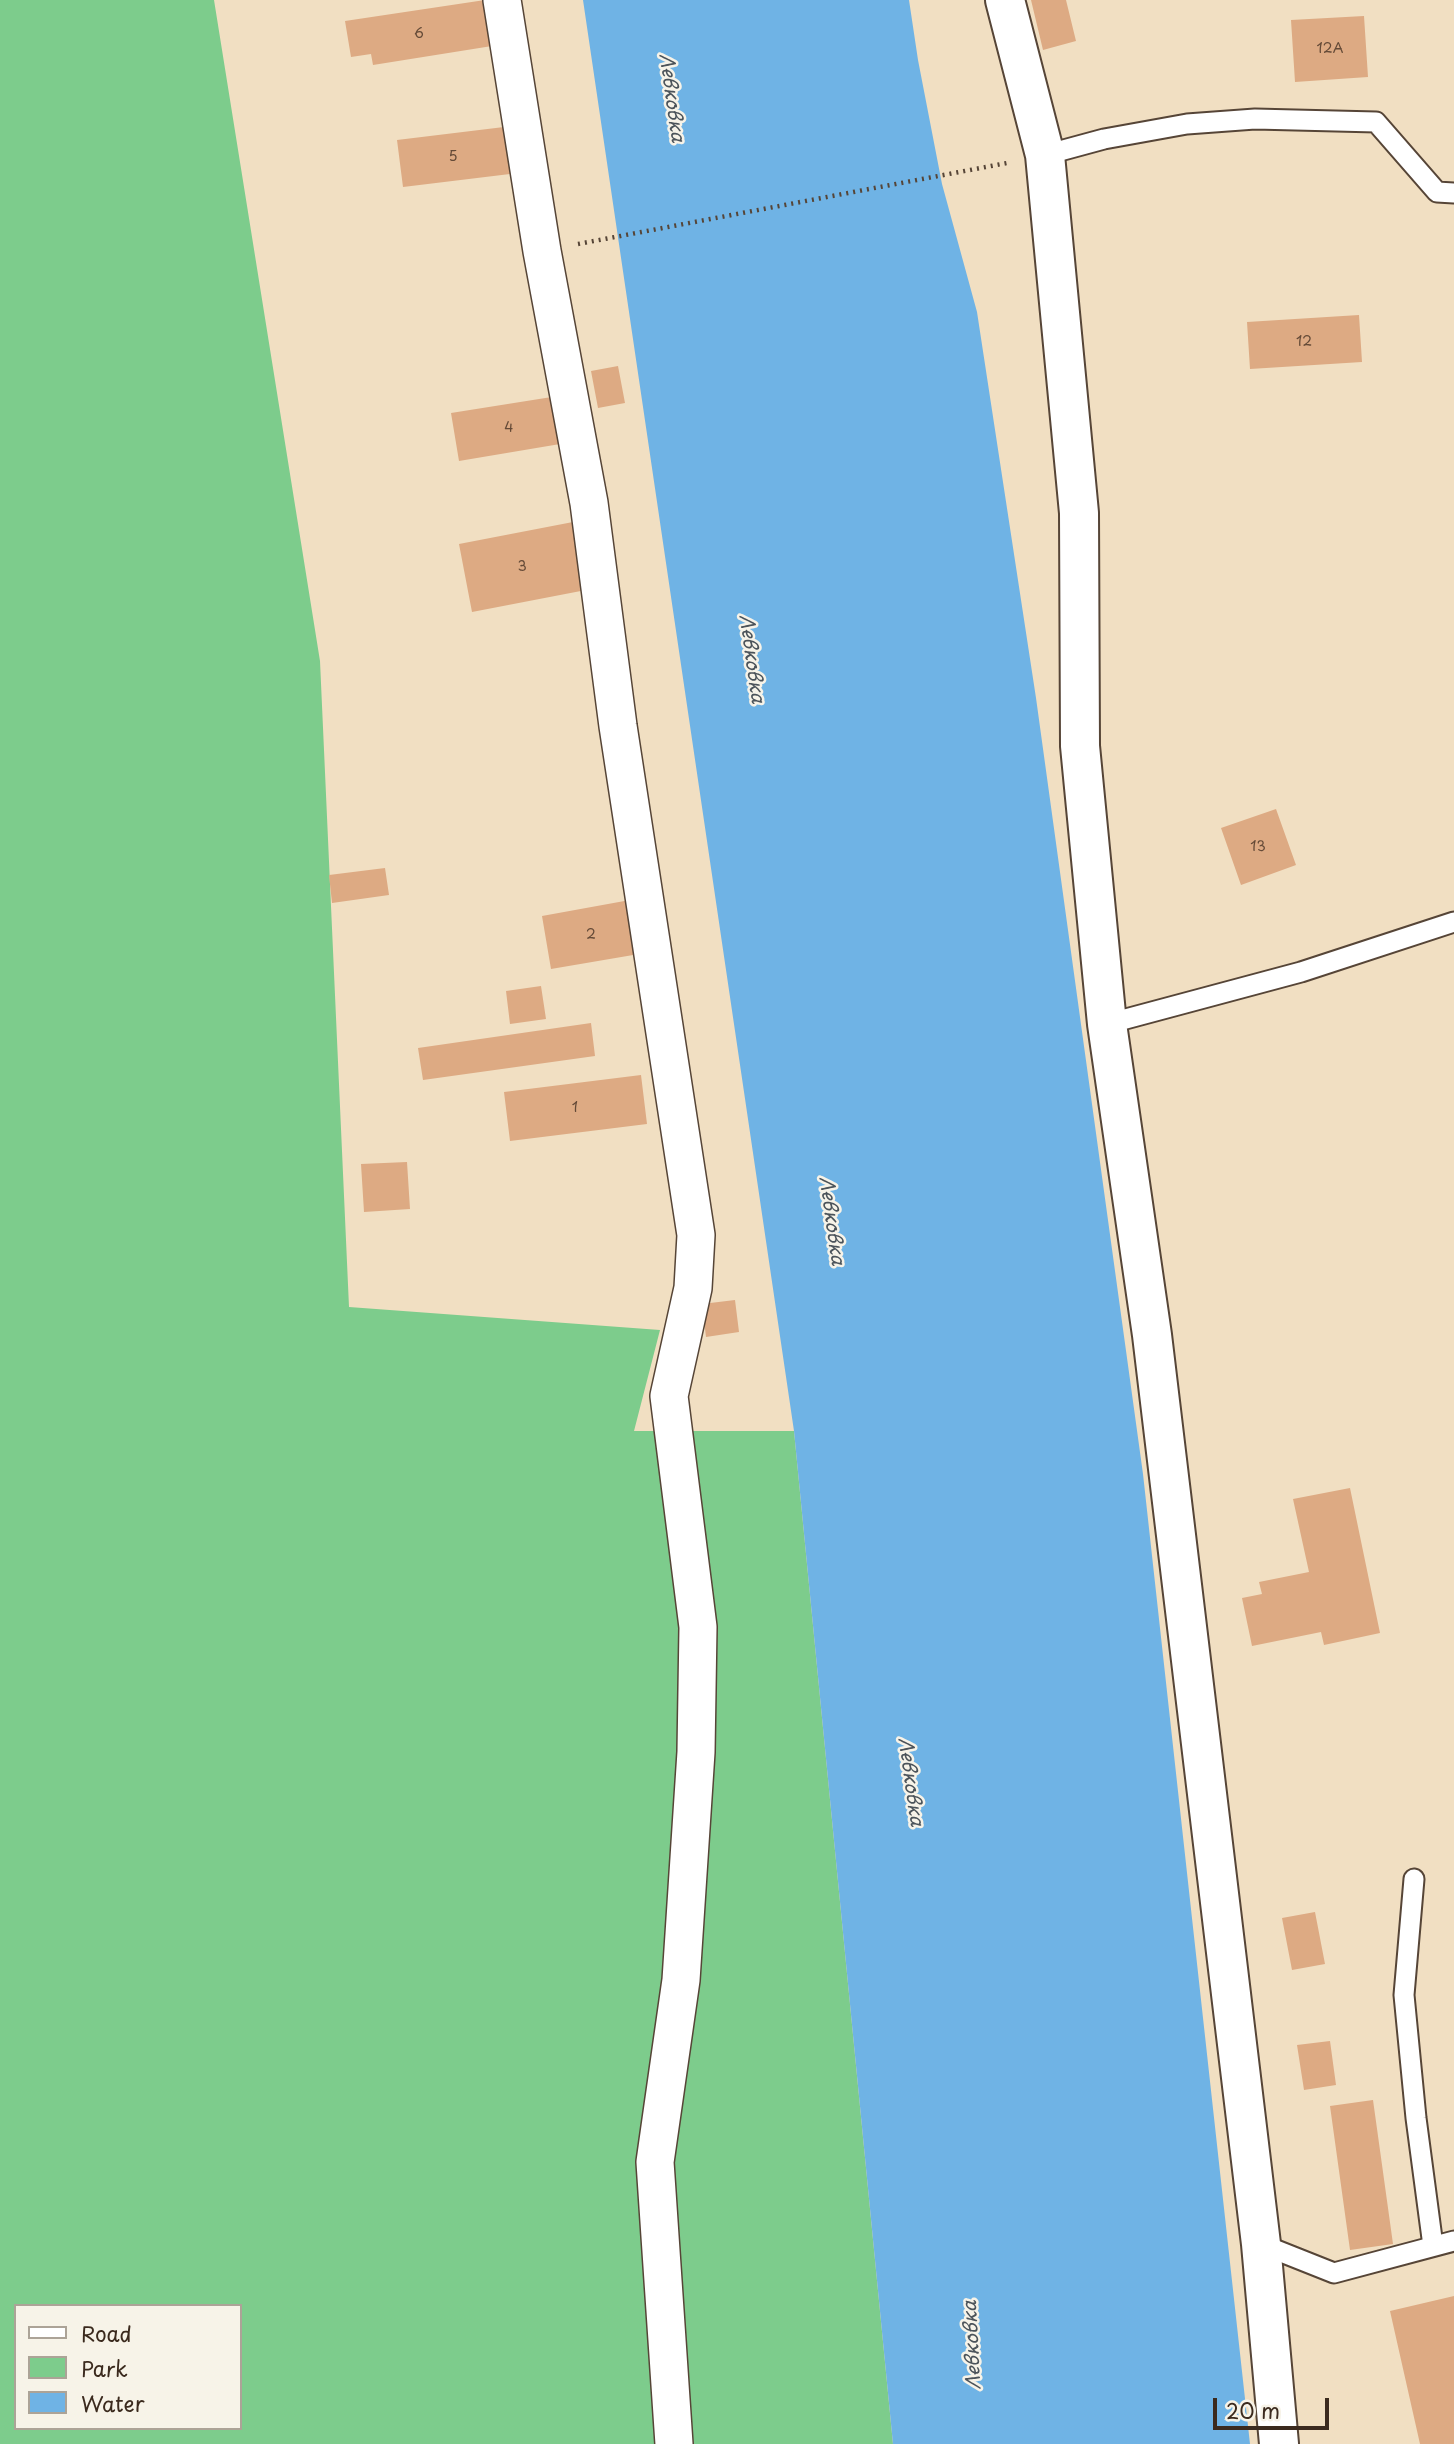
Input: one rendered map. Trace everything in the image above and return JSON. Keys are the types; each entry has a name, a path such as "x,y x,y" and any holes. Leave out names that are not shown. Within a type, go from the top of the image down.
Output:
{"street":[{"path":"502,0 541,251 589,503 618,726 695,1235 692,1288 669,1396 698,1627 696,1752 681,1980 655,2162 674,2444"},
{"path":"1005,0 1045,155 1079,513 1080,746 1107,1024 1152,1335 1261,2244 1279,2444"}],"lane":[{"path":"1045,155 1104,139 1187,124 1255,119 1376,122 1437,192 1454,193"},
{"path":"1107,1024 1301,972 1454,922"},
{"path":"1414,1879 1404,1994 1416,2118 1433,2246"},
{"path":"1261,2244 1334,2273 1454,2241"}],"path":[{"path":"590,242 992,166"}],"green space":[{"path":"0,0 214,0 320,661 349,1307 660,1330 634,1431 794,1431 893,2444 0,2444"}],"water":[{"name":"Левковка","path":"583,0 909,0 942,184 977,312 1036,698 1143,1474 1250,2444 893,2444 794,1431"}],"building":[{"path":"485,0 492,46 373,65 371,54 351,57 345,21"},
{"path":"1031,0 1066,0 1076,41 1043,50"},
{"path":"1364,16 1368,77 1295,82 1291,20"},
{"path":"504,127 510,174 403,187 397,140"},
{"path":"1359,315 1362,362 1250,369 1247,322"},
{"path":"618,366 625,403 598,408 591,371"},
{"path":"558,396 566,443 459,461 451,413"},
{"path":"573,522 586,590 472,612 459,544"},
{"path":"1276,809 1296,865 1241,885 1221,828"},
{"path":"385,868 389,895 332,903 329,875"},
{"path":"630,900 639,954 551,969 542,916"},
{"path":"541,986 546,1019 510,1024 506,991"},
{"path":"591,1023 595,1056 423,1080 418,1048"},
{"path":"641,1075 647,1124 510,1141 504,1092"},
{"path":"407,1162 410,1209 364,1212 361,1164"},
{"path":"735,1300 739,1332 706,1337 702,1304"},
{"path":"1350,1488 1380,1633 1324,1645 1321,1632 1252,1646 1242,1598 1262,1594 1259,1582 1309,1572 1293,1499"},
{"path":"1315,1912 1325,1964 1292,1970 1282,1918"},
{"path":"1330,2041 1336,2085 1304,2090 1297,2045"},
{"path":"1373,2100 1393,2244 1350,2250 1330,2106"},
{"path":"1454,2296 1454,2444 1420,2444 1390,2311"}]}
